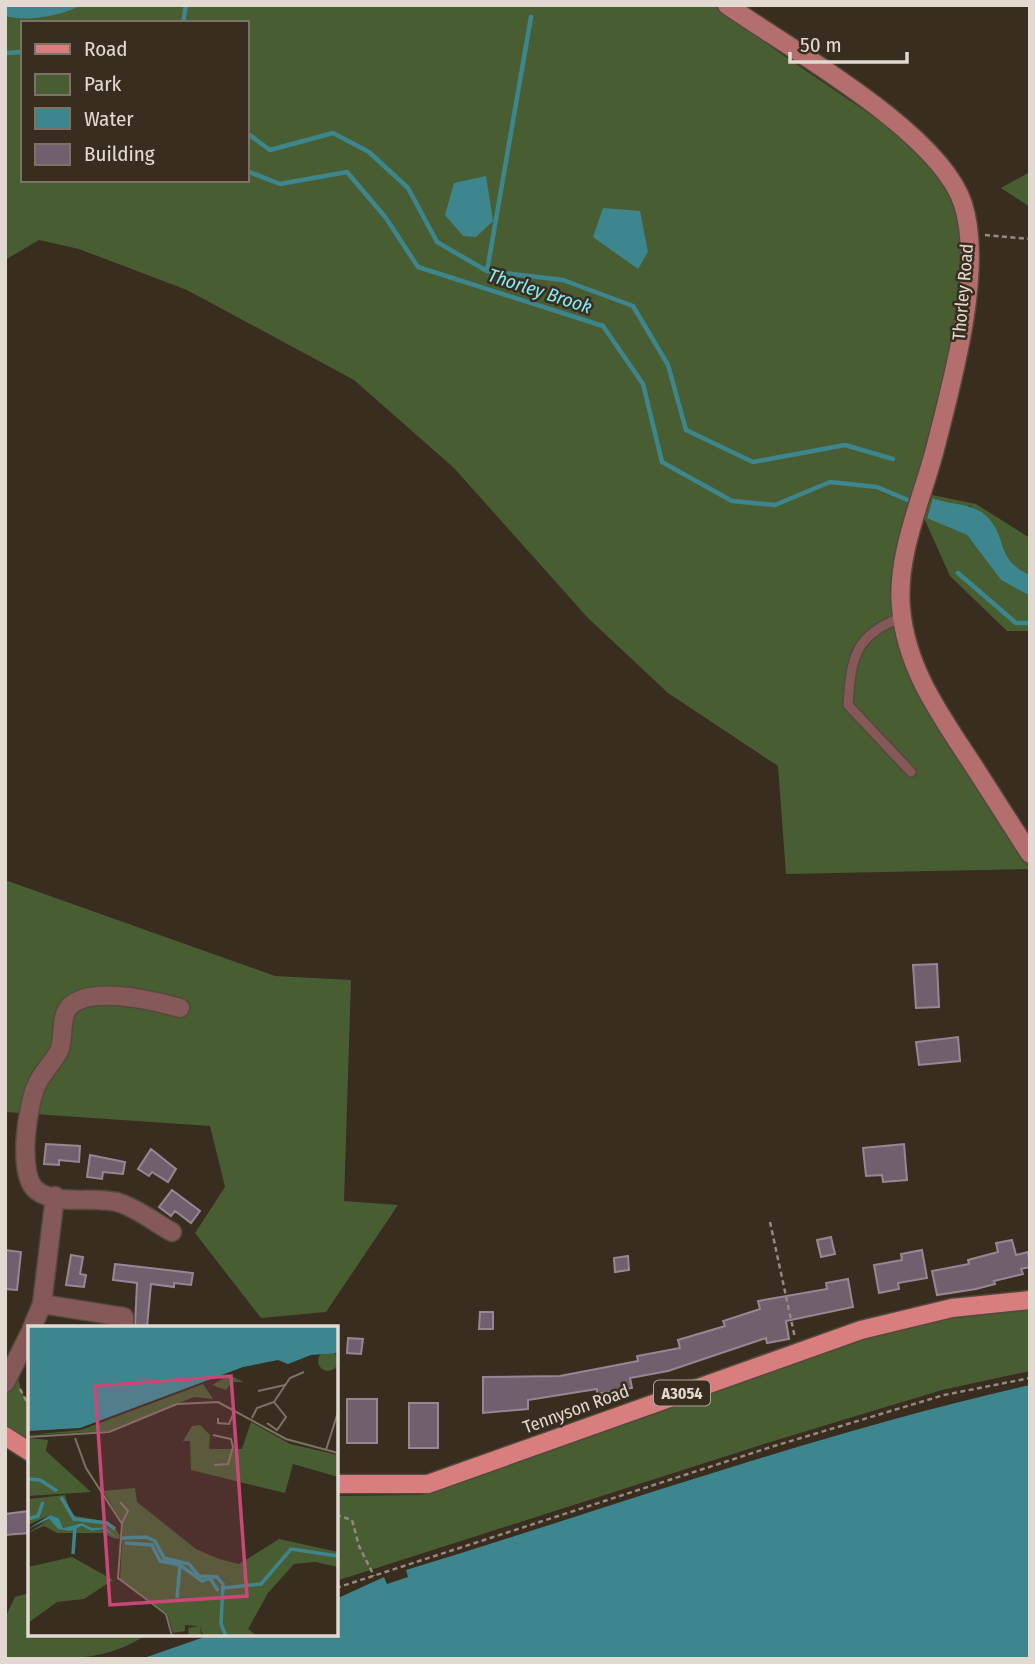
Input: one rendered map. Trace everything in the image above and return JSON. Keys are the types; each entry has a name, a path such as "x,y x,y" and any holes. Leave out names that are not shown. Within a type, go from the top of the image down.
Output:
{"main road":[{"name":"Thorley Road","path":"727,5 918,139 956,189 962,202 968,233 968,271 957,359 927,480 904,557 902,617"},
{"path":"902,617 912,659 925,693 1026,849"},
{"name":"Tennyson Road","path":"338,1484 428,1484 862,1330 952,1308 1030,1300"},
{"path":"5,1436 28,1451"}],"street":[{"path":"172,1232 120,1203 55,1196 37,1191 29,1180 26,1127 38,1081 59,1051 67,1011 80,1000 127,996 180,1008"},
{"path":"33,1326 42,1304 55,1196"},
{"path":"42,1304 124,1317 124,1326"},
{"path":"8,1373 28,1337"}],"lane":[{"path":"902,617 880,625 866,635 858,647 848,705 911,772"}],"path":[{"path":"968,233 1030,239"},
{"path":"770,1222 797,1351"},
{"path":"338,1587 771,1447 944,1395 1030,1378"},
{"path":"338,1516 352,1520 359,1546 374,1576"}],"green space":[{"path":"5,5 716,5 777,51 921,149 947,187 956,206 963,256 950,355 894,584 895,623 966,767 1030,869 786,874 778,766 668,693 588,618 454,468 354,380 187,290 79,249 39,240 5,260"},
{"path":"1030,172 1030,207 1001,188"},
{"path":"932,495 976,504 1030,538 1030,575 1013,567 971,506 951,506 934,498 927,517 967,535 1001,580 1030,596 1030,631 1007,631 950,576 924,518"},
{"path":"5,880 275,976 351,980 344,1201 398,1205 326,1312 261,1318 195,1233 225,1187 210,1126 5,1112"},
{"path":"1030,1310 1030,1371 942,1390 338,1580 338,1496 421,1495 864,1339 954,1318"},
{"path":"15,1364 21,1390 28,1404 28,1451 5,1436 5,1383"},
{"path":"28,1594 28,1636 144,1636 114,1651 79,1658 5,1659 5,1618 15,1597"}],"water":[{"path":"5,5 78,7 52,15 14,18 5,16"},
{"path":"486,176 493,221 476,237 463,236 445,215 454,183"},
{"path":"603,208 640,211 648,252 638,269 593,237"},
{"path":"933,498 970,507 989,519 1007,556 1019,569 1030,575 1030,596 1001,580 967,535 927,518"},
{"path":"1030,1385 1030,1659 141,1659 207,1636 338,1636 338,1598 384,1577 387,1584 408,1577 406,1570 794,1448"}],"building":[{"path":"937,964 939,1007 916,1008 913,965"},
{"path":"958,1037 960,1061 919,1065 916,1042"},
{"path":"46,1144 80,1146 79,1162 59,1160 59,1165 44,1164"},
{"path":"904,1144 907,1180 883,1182 882,1175 866,1176 863,1148"},
{"path":"151,1149 176,1169 168,1182 152,1172 149,1176 138,1169"},
{"path":"90,1155 125,1162 123,1174 103,1172 102,1179 87,1177"},
{"path":"172,1190 200,1211 191,1223 175,1211 171,1216 159,1207"},
{"path":"831,1237 835,1254 821,1257 817,1240"},
{"path":"1012,1240 1016,1255 1028,1252 1030,1267 1021,1269 1023,1274 994,1281 995,1284 976,1289 937,1295 932,1271 969,1264 968,1260 998,1252 996,1243"},
{"path":"5,1250 21,1252 17,1290 5,1289"},
{"path":"922,1250 927,1278 898,1283 899,1289 879,1293 874,1265 902,1260 901,1254"},
{"path":"71,1255 83,1257 80,1274 86,1275 84,1287 66,1285"},
{"path":"628,1256 629,1270 615,1272 614,1258"},
{"path":"115,1264 193,1273 191,1285 174,1283 174,1287 151,1284 147,1326 135,1326 137,1283 113,1280"},
{"path":"848,1279 853,1307 786,1321 789,1339 767,1343 766,1338 668,1371 630,1378 632,1388 597,1394 597,1389 528,1400 528,1409 483,1413 483,1377 560,1376 638,1361 637,1356 680,1348 678,1340 725,1326 723,1321 760,1309 758,1301 827,1289 826,1283"},
{"path":"480,1312 493,1312 493,1329 479,1329"},
{"path":"348,1338 363,1339 361,1354 347,1353"},
{"path":"347,1399 377,1399 377,1443 347,1443"},
{"path":"409,1403 438,1403 438,1448 409,1448"},
{"path":"28,1511 28,1533 5,1535 5,1514"}],"waterway":[{"name":"Thorley Brook","path":"183,21 186,5"},
{"path":"487,271 531,17"},
{"path":"5,53 21,52"},
{"path":"248,134 270,150 333,133 369,152 408,188 437,242 487,271 563,280 633,306 668,365 686,430 753,462 845,445 893,459"},
{"name":"Thorley Brook","path":"248,171 280,184 347,172 386,218 418,267 603,326 643,384 662,462 732,501 775,505 830,482 877,487 915,503"},
{"path":"958,573 1016,623 1030,623"}]}
